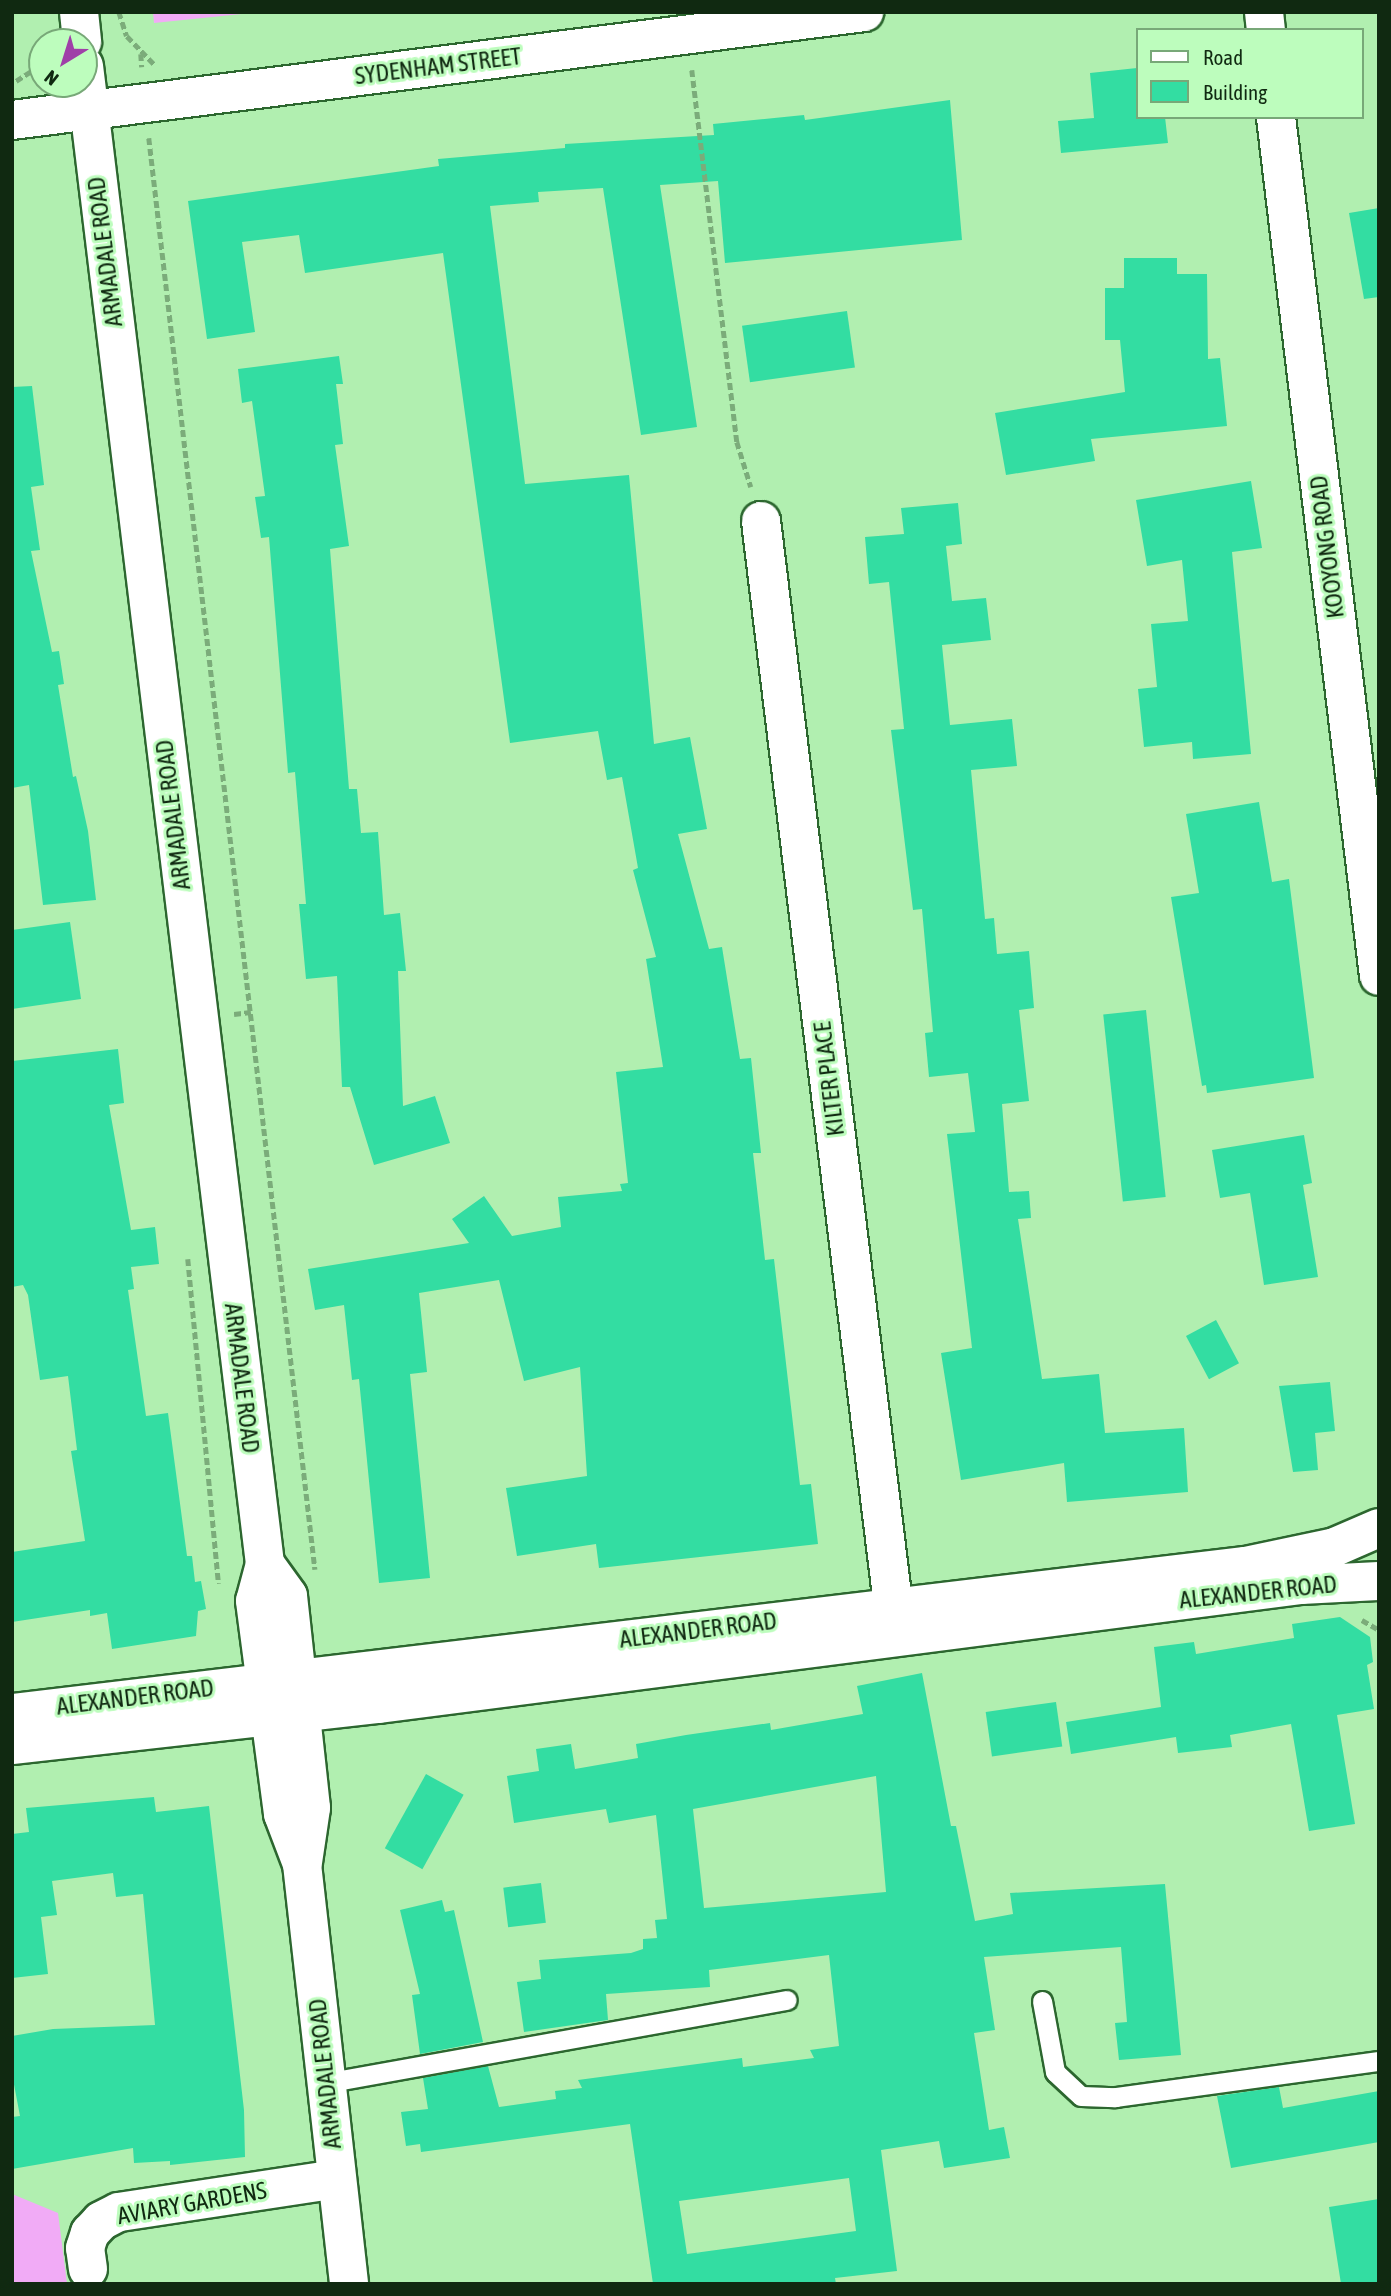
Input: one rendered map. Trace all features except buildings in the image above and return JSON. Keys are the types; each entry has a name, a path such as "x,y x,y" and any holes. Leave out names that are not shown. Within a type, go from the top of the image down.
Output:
{"street":[{"name":"SYDENHAM STREET","path":"12,120 864,12"},
{"name":"ARMADALE ROAD","path":"87,98 265,1564 255,1601 284,1696 311,1808 302,1864 349,2284"},
{"name":"KOOYONG ROAD","path":"1276,119 1379,976"},
{"name":"KILTER PLACE","path":"761,521 895,1620"},
{"name":"ALEXANDER ROAD","path":"12,1745 284,1696 895,1620 1293,1559 1379,1528"},
{"name":"ALEXANDER ROAD","path":"895,1620 1379,1581"},
{"name":"ALEXANDER ROAD","path":"12,1713 284,1696"},
{"name":"AVIARY GARDENS","path":"88,2269 85,2248 90,2233 101,2221 119,2212 336,2179"}],"lane":[{"path":"325,2083 787,2000"},
{"path":"1042,2001 1055,2072 1081,2096 1115,2097 1379,2061"}],"path":[{"path":"687,34 737,442 761,521"},
{"path":"12,82 28,72"},
{"path":"145,102 315,1580"}],"shaded area":[{"path":"153,12 261,12 154,23"},
{"path":"12,2194 58,2213 67,2284 12,2284"}]}
